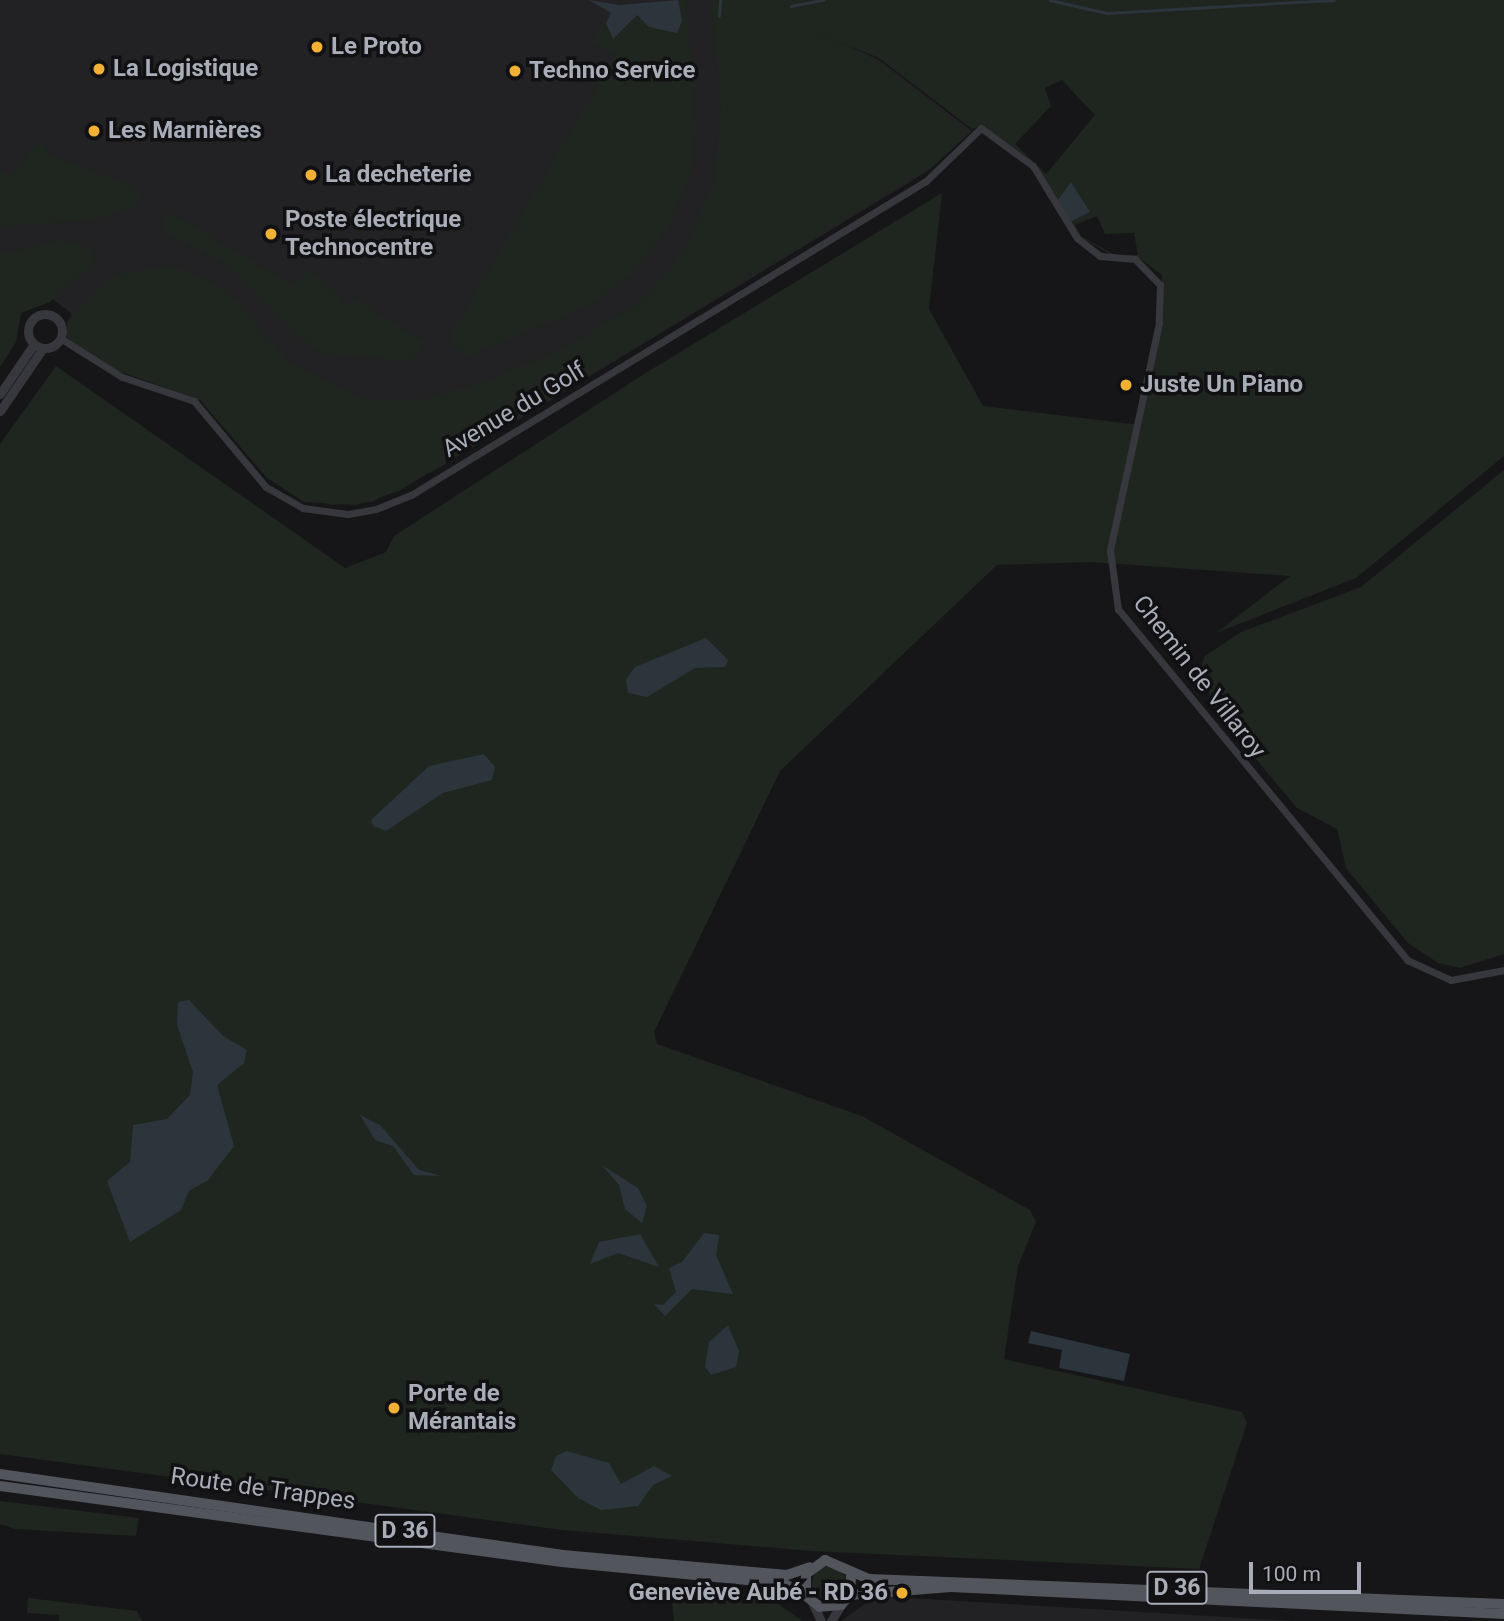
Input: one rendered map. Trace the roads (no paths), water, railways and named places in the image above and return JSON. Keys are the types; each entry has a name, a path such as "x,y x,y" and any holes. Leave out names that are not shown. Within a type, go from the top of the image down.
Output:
{"main road":[{"name":"Route de Trappes","path":"0,1474 563,1555 787,1575 810,1567"},
{"name":"Route de Trappes","path":"0,1486 549,1560 785,1584 810,1600"},
{"path":"833,1560 851,1576 850,1595 841,1605 810,1600 810,1567 833,1560"},
{"name":"D 36","path":"851,1576 1504,1604"},
{"name":"D 36","path":"850,1595 951,1587 1504,1614"}],"street":[{"name":"Chemin de Villaroy","path":"981,128 1033,166 1077,238 1100,256 1135,259 1149,268 1160,285 1159,323 1109,560 1118,609 1131,629 1407,960 1451,980 1504,970"},
{"name":"Avenue du Golf","path":"60,338 122,377 194,401 266,487 303,508 348,514 376,509 422,488 926,181 981,128"},
{"name":"Avenue du Golf","path":"38,346 29,324 42,314 59,321 60,338"},
{"name":"Avenue du Golf","path":"0,394 38,346 60,338"},
{"name":"Avenue du Golf","path":"0,411 38,346"},
{"path":"810,1600 821,1621"},
{"path":"831,1621 841,1605"}],"waterway":[{"path":"719,16 720,0"},
{"path":"791,6 823,0"},
{"path":"1050,0 1107,13 1334,0"}],"place":[{"name":"Le Proto","path":"317,47"},
{"name":"La Logistique","path":"99,69"},
{"name":"Techno Service","path":"515,71"},
{"name":"Les Marnières","path":"94,131"},
{"name":"La decheterie","path":"311,175"},
{"name":"Poste électrique Technocentre","path":"271,234"},
{"name":"Juste Un Piano","path":"1126,385"},
{"name":"Porte de Mérantais","path":"394,1408"},
{"name":"Geneviève Aubé - RD 36","path":"902,1593"}]}
